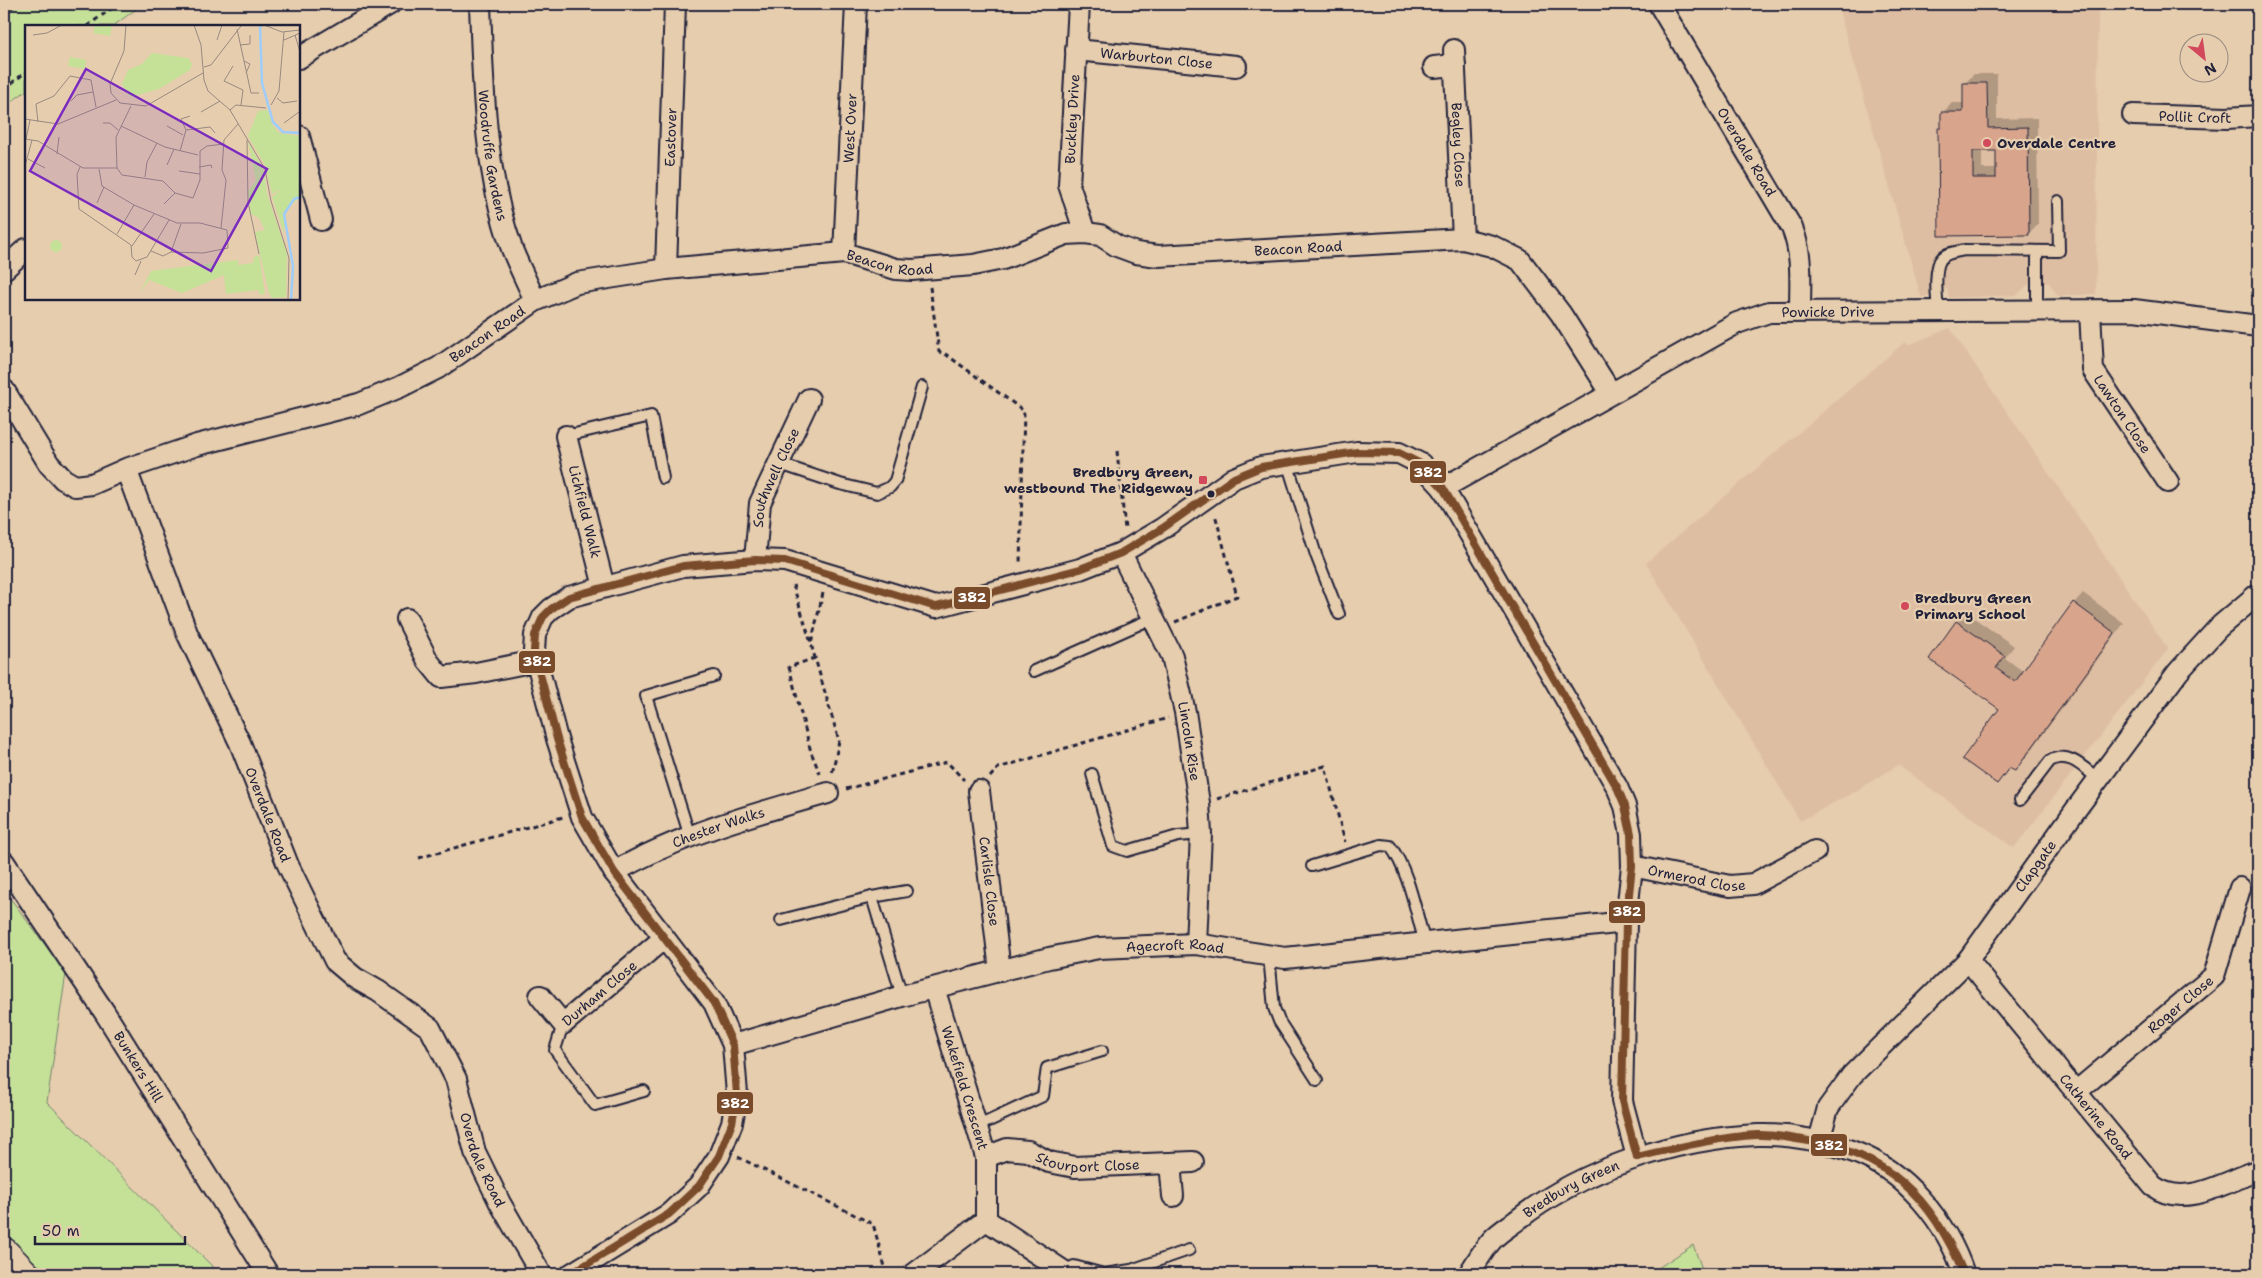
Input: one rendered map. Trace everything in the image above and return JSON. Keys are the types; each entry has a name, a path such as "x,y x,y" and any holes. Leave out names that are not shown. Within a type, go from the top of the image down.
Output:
{"main road":[{"path":"4,1252 25,1274"}],"street":[{"path":"300,57 390,4"},
{"name":"Woodruffe Gardens","path":"480,4 483,94 489,152 512,248 535,301"},
{"name":"Eastover","path":"666,269 676,4"},
{"name":"West Over","path":"844,253 856,4"},
{"name":"Buckley Drive","path":"1079,4 1069,185 1085,233"},
{"name":"Overdale Road","path":"1659,4 1792,228 1799,246 1800,311"},
{"name":"Warburton Close","path":"1076,50 1236,66"},
{"name":"Begley Close","path":"1434,67 1454,58 1463,240"},
{"name":"Pollit Croft","path":"2133,115 2227,118 2258,116"},
{"path":"300,140 321,220"},
{"name":"Beacon Road","path":"126,470 197,445 359,404 384,394 438,368 535,301 577,283 666,269 844,253 888,267 912,270 973,265 1003,259 1066,234 1085,233 1100,235 1117,246 1136,252 1158,256 1463,240 1492,246 1520,260 1561,314 1611,394"},
{"path":"4,269 25,251"},
{"name":"Powicke Drive","path":"1442,488 1754,315 1769,312 2134,310 2258,326"},
{"name":"Lawton Close","path":"2090,311 2093,370 2168,482"},
{"path":"4,390 49,464 63,479 75,486 92,484 126,470"},
{"name":"Southwell Close","path":"755,560 760,503 777,463 809,399"},
{"name":"Lichfield Walk","path":"566,436 604,587"},
{"path":"571,1274 669,1214 699,1186 722,1149 732,1123 737,1094 733,1045 714,1003 663,939 614,872 585,822 564,762 536,661 535,635 543,617 569,597 604,587 683,566 755,560 786,561 936,607 1080,569 1124,552 1247,471 1287,462 1357,452 1399,453 1421,464 1442,488 1614,778 1629,825 1632,866 1626,922 1622,1101 1637,1157"},
{"name":"Overdale Road","path":"126,470 187,632 240,743 288,865 335,962 354,978 378,991 430,1028 456,1079 475,1152 500,1203 541,1274"},
{"name":"Lincoln Rise","path":"1124,552 1172,656 1185,712 1199,803 1201,834 1196,944"},
{"name":"Clapgate","path":"1819,1141 1828,1108 1852,1075 1968,960 2098,779 2178,672 2219,627 2258,594"},
{"path":"407,619 425,655 441,677 476,673 536,661"},
{"name":"Carlisle Close","path":"979,791 1000,972"},
{"name":"Chester Walks","path":"614,872 639,857 719,824 828,793"},
{"name":"Ormerod Close","path":"1632,866 1730,886 1753,884 1815,851"},
{"name":"Bunkers Hill","path":"4,862 105,1013 240,1226 268,1274"},
{"name":"Roger Close","path":"2077,1092 2214,976 2240,888"},
{"name":"Agecroft Road","path":"733,1045 902,996 1098,948 1196,944 1285,958 1626,922"},
{"name":"Durham Close","path":"540,996 563,1024 663,939"},
{"name":"Catherine Road","path":"1968,960 2153,1186 2162,1192 2179,1196 2190,1196 2258,1170"},
{"name":"Wakefield Crescent","path":"934,988 986,1157 986,1220"},
{"name":"Bredbury Green","path":"1468,1274 1492,1240 1534,1207 1578,1180 1637,1157 1704,1142 1758,1135 1819,1141 1856,1152 1898,1178 1929,1208 1958,1255 1964,1274"},
{"name":"Stourport Close","path":"986,1157 1007,1149 1028,1152 1049,1162 1075,1167 1193,1162"},
{"path":"1170,1163 1174,1196"},
{"path":"914,1274 986,1220 1066,1273"}],"lane":[{"path":"1938,312 1938,268 1941,258 1949,253 1964,250 2059,251 2058,201"},
{"path":"2037,251 2037,311"},
{"path":"777,463 840,484 877,493 883,492 895,481 922,386"},
{"path":"566,436 651,416 663,478"},
{"path":"1287,462 1316,555 1339,614"},
{"path":"1034,671 1156,624"},
{"path":"690,836 646,696 714,676"},
{"path":"2020,800 2050,761 2056,757 2066,757 2075,761 2098,779"},
{"path":"1092,774 1113,846 1127,851 1178,836 1201,834"},
{"path":"1312,866 1381,845 1390,846 1397,854 1403,868 1425,943"},
{"path":"781,920 872,897 907,891"},
{"path":"872,897 902,996"},
{"path":"1269,956 1274,1008 1280,1022 1317,1080"},
{"path":"563,1024 555,1050 595,1105 644,1091"},
{"path":"976,1127 1043,1096 1047,1068 1102,1051"},
{"path":"1066,1273 1074,1266 1104,1274 1130,1270 1189,1250"}],"path":[{"path":"4,14 16,4"},
{"path":"89,25 118,4"},
{"path":"4,89 25,73"},
{"path":"927,269 939,352 944,353 1024,411 1020,565 1027,584"},
{"path":"1116,451 1124,552"},
{"path":"1156,624 1237,596 1210,494"},
{"path":"786,561 838,741 828,793"},
{"path":"811,644 828,574"},
{"path":"815,658 789,666 810,752 828,793"},
{"path":"828,793 947,762 957,776 979,791 998,768 1185,712"},
{"path":"1214,800 1325,766 1349,855"},
{"path":"419,858 564,816 569,828 585,822"},
{"path":"722,1149 872,1224 887,1274"}],"shaded area":[{"name":"Overdale Centre","path":"1837,4 2098,4 2096,294 2058,296 2049,283 2030,283 2017,295 1949,298 1947,289 1931,289 1928,296 1921,297"},
{"name":"Bredbury Green Primary School","path":"1950,328 2168,649 2014,848 1898,765 1856,791 1800,821 1646,563 1905,342 1908,345"}],"green space":[{"path":"4,4 143,4 114,25 25,25 25,92 4,107"},
{"path":"4,890 66,973 47,1102 220,1274 51,1274 22,1254 4,1229"},
{"path":"1693,1245 1704,1274 1649,1274"}],"building":[{"path":"1963,83 1987,83 1988,128 2028,127 2029,235 1939,236 1938,128 1941,128 1941,112 1963,112","holes":["1973,151 1996,151 1996,178 1973,178"]},
{"name":"Bredbury Green Primary School","path":"2073,602 2115,633 2015,771 2009,768 1997,784 1962,759 1999,709 1929,659 1956,621 2005,656 1996,668 2015,682"}],"transit line":[{"name":"382","path":"571,1274 669,1214 699,1186 719,1156 732,1123 737,1094 733,1045 714,1003 614,872 582,817 557,739 534,651 535,635 543,617 569,597 683,566 755,560 785,561 936,607 1080,569 1121,553 1163,528 1234,478 1261,467 1357,452 1399,453 1421,464 1443,488 1617,787 1625,806 1631,834 1632,866 1626,922 1622,1101 1637,1157"},
{"name":"382","path":"1637,1157 1712,1140 1742,1136 1774,1136 1833,1146 1859,1156 1882,1168 1903,1183 1921,1201 1937,1222 1964,1274"}],"place":[{"name":"Overdale Centre","path":"1987,143"},
{"name":"Bredbury Green, westbound The Ridgeway","path":"1203,480"},
{"name":"Bredbury Green Primary School","path":"1905,606"}]}
